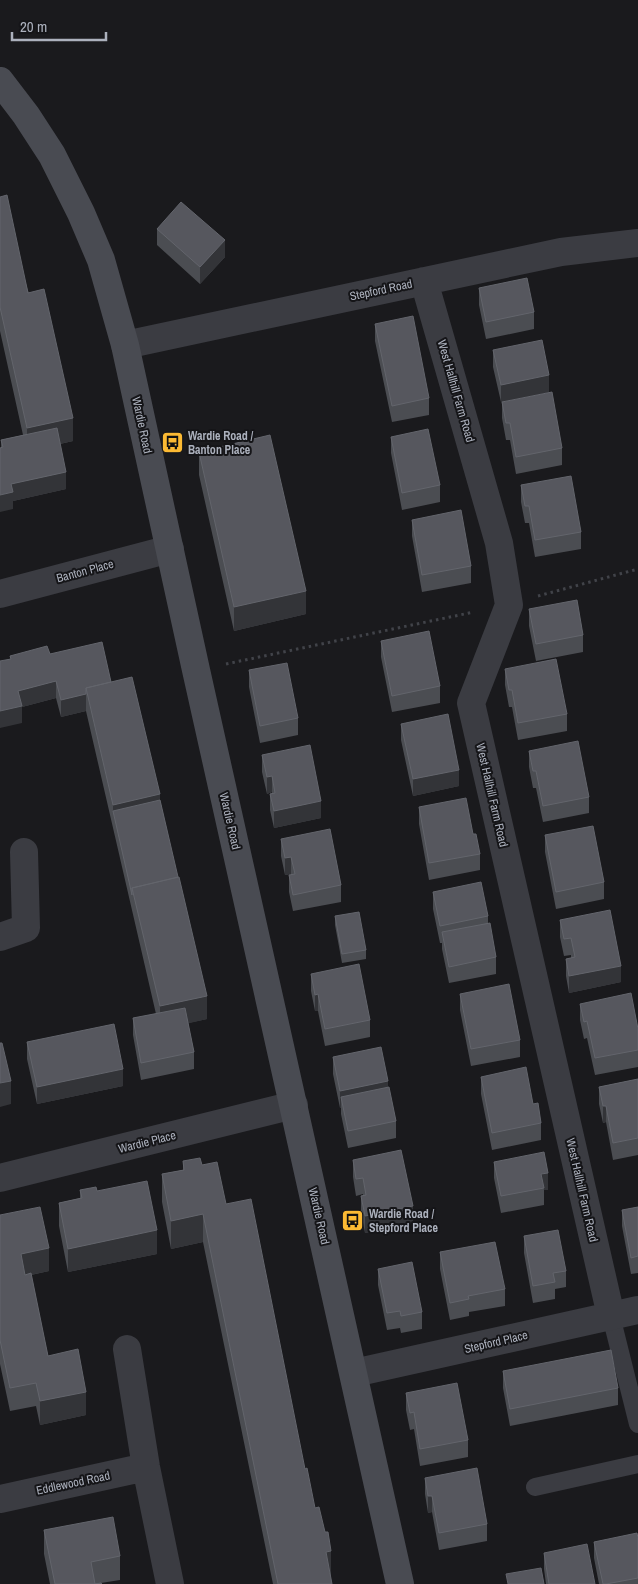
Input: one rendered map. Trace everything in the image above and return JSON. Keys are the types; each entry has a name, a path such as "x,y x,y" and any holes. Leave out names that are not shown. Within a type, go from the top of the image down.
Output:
{"street":[{"name":"Wardie Road","path":"0,81 26,115 52,156 81,213 101,260 124,345 400,1584"},
{"name":"Stepford Road","path":"124,345 561,252 638,243"},
{"name":"West Hallhill Farm Road","path":"424,281 499,543 509,605 471,703 611,1316"},
{"name":"Banton Place","path":"0,594 170,549"},
{"path":"0,937 26,928 24,852"},
{"name":"Wardie Place","path":"0,1178 294,1105"},
{"name":"Stepford Place","path":"354,1374 638,1310"},
{"path":"127,1349 146,1467 170,1584"},
{"name":"Eddlewood Road","path":"0,1499 146,1467"}],"lane":[{"path":"611,1316 638,1424"},
{"path":"535,1487 638,1464"}],"path":[{"path":"196,670 509,605 638,569"}],"building":[{"path":"7,195 28,293 44,289 73,418 27,428 0,307 0,197"},
{"path":"181,202 225,240 200,267 157,229"},
{"path":"527,278 534,312 486,322 479,288"},
{"path":"413,316 429,398 392,406 375,324"},
{"path":"542,340 549,375 501,385 493,350"},
{"path":"552,392 562,448 516,457 510,423 506,423 502,402"},
{"path":"57,428 66,472 11,484 13,492 0,495 0,448 3,447 1,440"},
{"path":"428,429 440,485 402,493 391,437"},
{"path":"270,435 306,591 234,607 199,452"},
{"path":"571,476 581,532 535,540 529,506 525,506 521,485"},
{"path":"461,510 471,566 422,575 412,520"},
{"path":"577,600 583,635 536,644 529,609"},
{"path":"429,631 440,686 392,696 381,641"},
{"path":"102,642 111,682 86,688 86,694 61,700 56,681 18,691 22,706 0,711 0,661 11,659 10,656 47,646 50,654"},
{"path":"556,659 567,714 518,723 512,690 509,690 505,669"},
{"path":"287,663 298,718 260,726 249,670"},
{"path":"132,677 160,794 113,805 86,688"},
{"path":"448,714 459,770 413,779 401,724"},
{"path":"578,741 589,797 543,806 536,771 533,771 529,751"},
{"path":"310,745 321,801 274,811 270,794 275,793 272,776 267,777 262,755"},
{"path":"466,798 473,834 476,834 480,854 429,863 419,807"},
{"path":"160,800 178,877 132,888 132,895 113,811"},
{"path":"593,826 604,882 556,892 545,835"},
{"path":"330,829 341,885 293,895 289,875 295,874 291,857 285,858 281,839"},
{"path":"179,877 207,996 160,1006 132,888"},
{"path":"481,882 488,916 440,926 433,892"},
{"path":"610,910 621,966 569,976 566,959 575,957 571,938 564,939 560,920"},
{"path":"359,912 366,950 342,954 335,916"},
{"path":"490,923 496,957 449,967 442,932"},
{"path":"359,964 370,1020 325,1029 318,994 315,995 311,974"},
{"path":"509,984 520,1040 471,1049 460,994"},
{"path":"631,993 638,1029 638,1050 595,1058 587,1021 584,1022 580,1004"},
{"path":"185,1008 194,1052 141,1063 133,1018"},
{"path":"114,1024 123,1069 37,1087 27,1042"},
{"path":"0,1043 2,1043 11,1081 0,1083"},
{"path":"381,1047 388,1081 340,1091 333,1057"},
{"path":"526,1067 533,1104 538,1103 541,1123 492,1133 481,1077"},
{"path":"638,1079 638,1138 613,1143 606,1106 603,1106 599,1087"},
{"path":"389,1087 396,1121 348,1131 341,1097"},
{"path":"401,1150 413,1206 365,1216 361,1196 366,1195 363,1178 356,1179 353,1160"},
{"path":"544,1152 548,1173 541,1174 544,1188 501,1196 494,1162"},
{"path":"200,1158 202,1165 217,1162 226,1204 251,1199 305,1469 307,1468 315,1508 319,1507 325,1532 328,1532 331,1551 326,1552 332,1584 278,1584 203,1214 171,1221 162,1174 184,1170 183,1161"},
{"path":"147,1181 157,1230 68,1249 59,1203 82,1198 80,1190 96,1187 97,1191"},
{"path":"40,1207 49,1248 21,1254 25,1275 31,1273 48,1356 78,1349 86,1392 40,1401 36,1383 10,1388 0,1340 0,1215"},
{"path":"638,1207 638,1256 631,1258 622,1210"},
{"path":"558,1230 566,1271 553,1273 555,1282 533,1286 524,1236"},
{"path":"495,1242 505,1289 468,1296 469,1299 450,1303 440,1252"},
{"path":"412,1262 422,1312 401,1316 400,1311 387,1313 378,1269"},
{"path":"611,1350 618,1388 510,1409 503,1371"},
{"path":"457,1383 468,1440 420,1449 414,1412 410,1413 406,1393"},
{"path":"477,1468 487,1524 439,1533 432,1496 428,1496 425,1478"},
{"path":"113,1517 120,1556 91,1562 95,1584 55,1584 44,1530"},
{"path":"637,1533 638,1578 603,1584 594,1542"},
{"path":"587,1544 595,1584 549,1584 544,1553"},
{"path":"541,1568 544,1584 508,1584 506,1574"}],"place":[{"name":"Wardie Road / Banton Place","path":"172,443"},
{"name":"Wardie Road / Stepford Place","path":"353,1221"}]}
